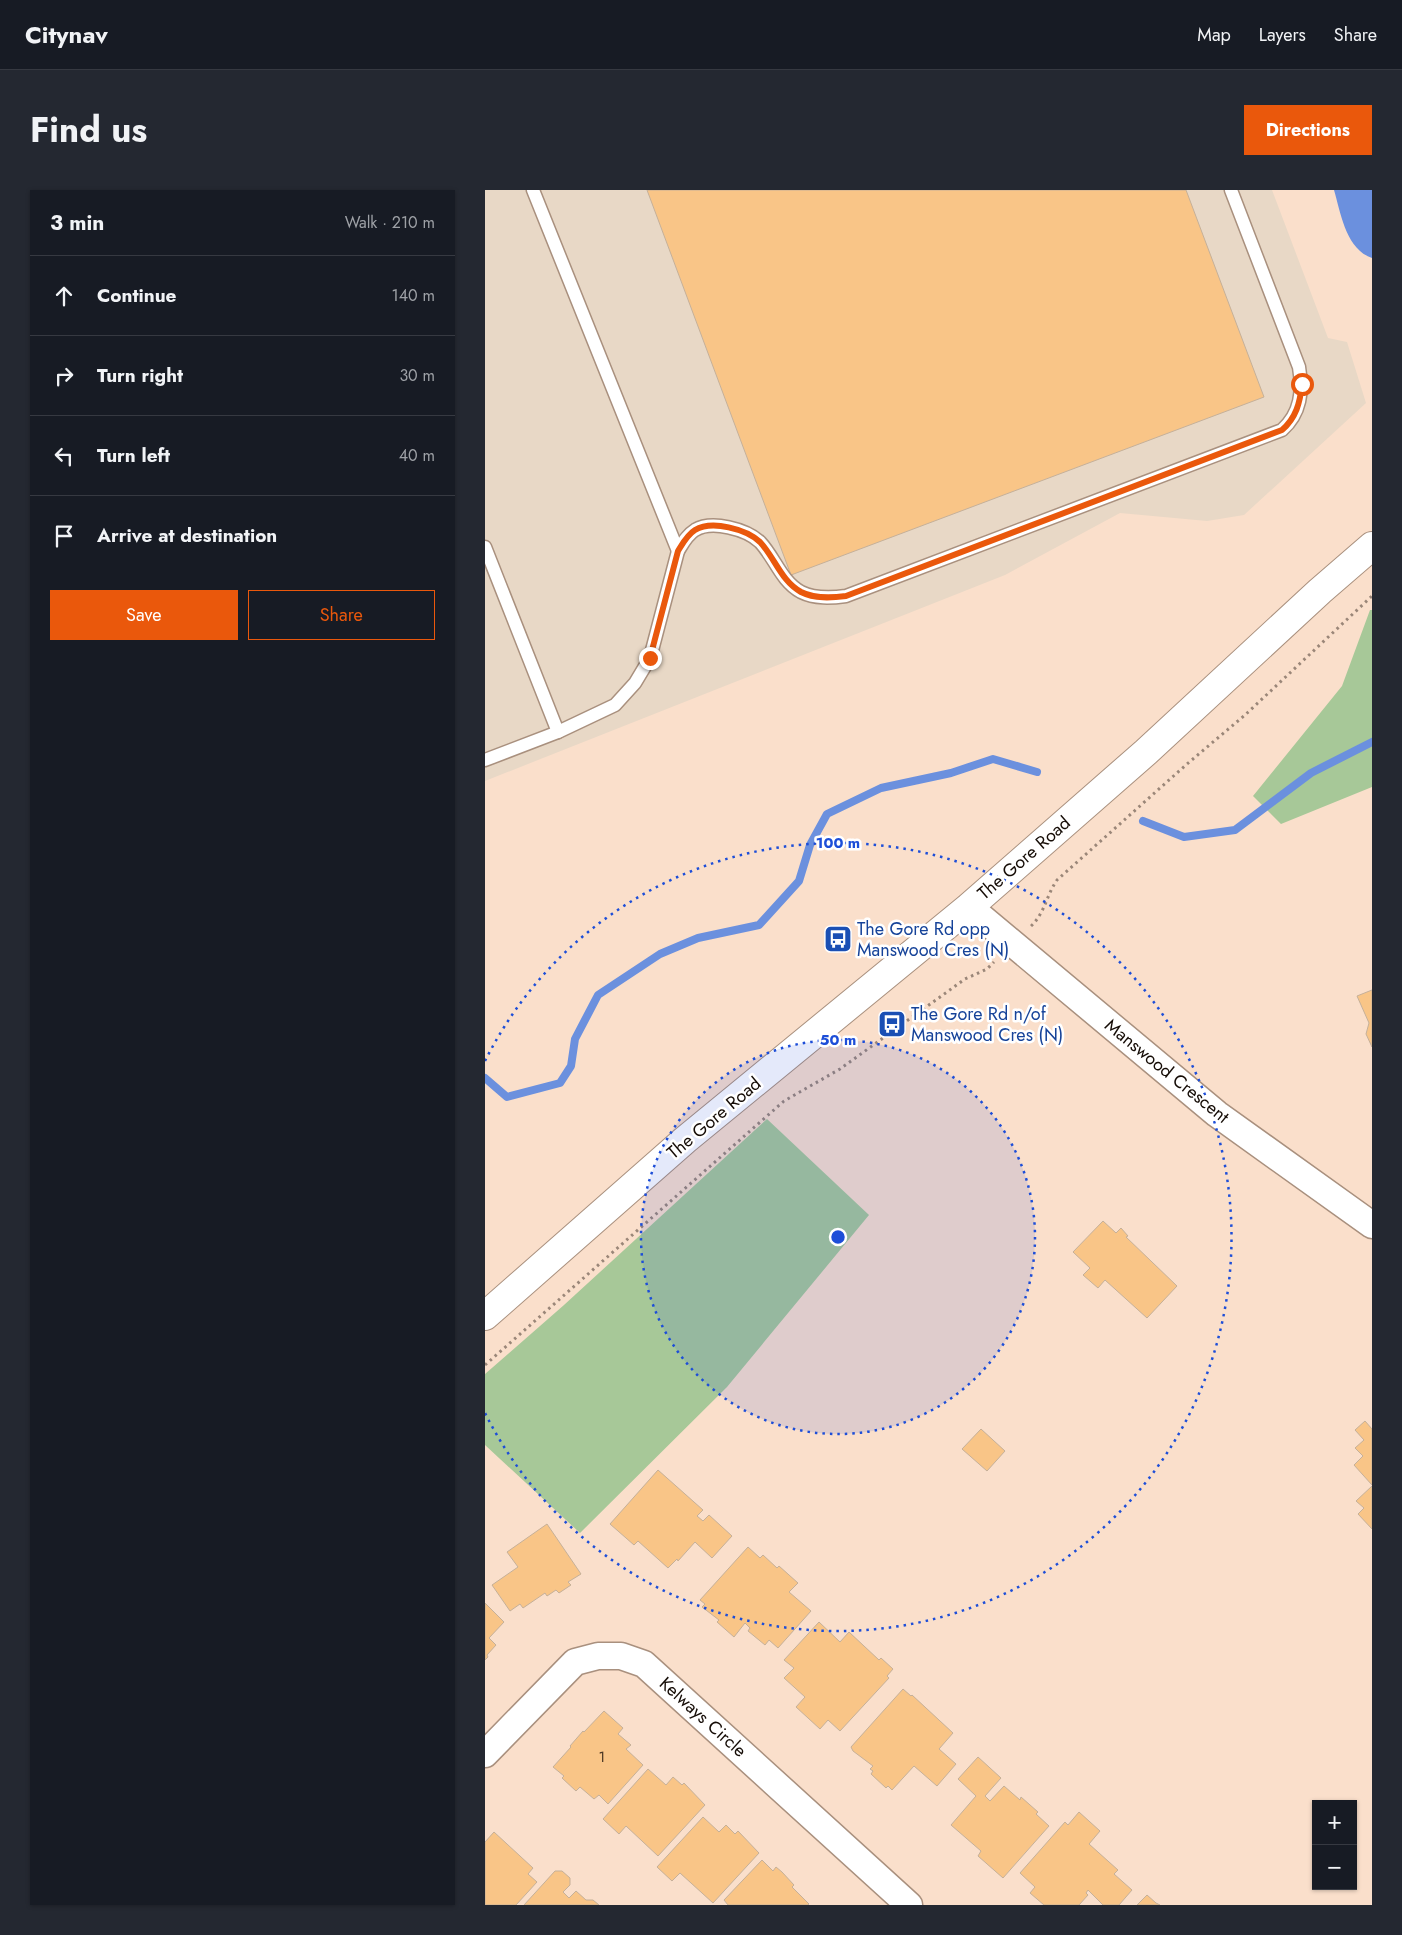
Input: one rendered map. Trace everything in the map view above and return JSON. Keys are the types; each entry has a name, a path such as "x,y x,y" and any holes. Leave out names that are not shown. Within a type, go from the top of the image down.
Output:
{"main road":[{"name":"The Gore Road","path":"485,1316 685,1140 969,907 1146,752 1320,591 1372,546"}],"street":[{"name":"Manswood Crescent","path":"969,907 1217,1114 1372,1225"},
{"name":"Kelways Circle","path":"485,1754 575,1662 598,1656 621,1656 643,1664 909,1905"}],"lane":[{"path":"533,190 678,551"},
{"path":"485,760 558,732 615,705 635,683 650,658 678,551 686,538 705,526 721,527 743,532 759,542 788,583 801,592 829,598 846,596 1282,430 1289,423 1300,400 1302,384 1299,367 1231,190"},
{"path":"485,547 558,732"}],"path":[{"path":"1039,919 1049,893 1057,880 1245,715 1372,596"},
{"path":"485,1365 784,1101 840,1069 965,980 987,969"}],"shaded area":[{"path":"485,190 1272,190 1328,338 1347,342 1366,403 1244,515 1207,521 1120,513 1005,575 485,781"}],"green space":[{"path":"1370,610 1372,610 1372,787 1281,824 1253,796 1342,686"},
{"path":"767,1119 869,1215 727,1387 580,1533 485,1445 485,1374 564,1305"}],"water":[{"path":"1334,190 1372,190 1372,258 1356,247 1350,239 1342,220"}],"building":[{"path":"647,190 1186,190 1264,397 791,575"},
{"path":"1372,990 1372,1047 1366,1034 1369,1023 1357,996"},
{"path":"1103,1221 1116,1233 1121,1228 1128,1236 1126,1237 1177,1286 1147,1318 1105,1280 1098,1288 1083,1275 1090,1268 1073,1252"},
{"path":"1365,1421 1372,1429 1372,1485 1354,1465 1363,1456 1355,1448 1364,1440 1355,1430"},
{"path":"981,1429 1005,1451 987,1471 962,1449"},
{"path":"658,1470 703,1510 697,1516 703,1521 709,1515 732,1536 712,1558 695,1542 678,1561 677,1559 668,1568 638,1541 634,1545 610,1524"},
{"path":"1372,1486 1372,1529 1358,1514 1364,1508 1356,1501"},
{"path":"547,1524 581,1574 568,1582 571,1585 559,1593 556,1590 547,1596 545,1593 523,1608 520,1604 510,1611 492,1585 518,1567 507,1552"},
{"path":"748,1547 760,1558 763,1555 777,1568 779,1566 798,1583 789,1592 811,1611 778,1648 769,1640 765,1645 748,1631 750,1628 745,1623 734,1637 717,1622 719,1620 702,1607 705,1604 700,1600"},
{"path":"485,1603 504,1622 489,1638 496,1645 485,1660"},
{"path":"819,1622 840,1642 849,1632 879,1660 881,1658 893,1669 887,1676 889,1678 840,1731 828,1720 820,1729 796,1707 805,1697 784,1678 794,1668 784,1660"},
{"path":"903,1689 953,1733 939,1749 956,1764 937,1786 914,1766 892,1790 888,1786 886,1788 871,1774 873,1771 870,1769 873,1766 853,1751 851,1747"},
{"path":"604,1711 623,1728 618,1734 631,1745 626,1749 643,1765 608,1804 599,1795 594,1799 580,1787 576,1791 562,1778 564,1776 553,1767 583,1731"},
{"path":"978,1757 1001,1778 985,1796 990,1801 1004,1786 1020,1800 1021,1797 1038,1812 1036,1814 1049,1826 1003,1878 978,1856 981,1851 951,1825 976,1796 958,1779"},
{"path":"648,1769 666,1785 673,1777 682,1785 684,1783 705,1805 658,1856 626,1826 619,1834 603,1819"},
{"path":"1079,1812 1100,1831 1089,1844 1118,1870 1114,1874 1132,1890 1119,1905 1103,1905 1088,1890 1086,1893 1088,1895 1079,1905 1044,1905 1030,1893 1035,1887 1020,1873 1065,1822 1068,1825"},
{"path":"703,1817 719,1832 726,1825 735,1834 738,1831 759,1853 713,1903 680,1873 672,1881 657,1867"},
{"path":"494,1832 533,1868 528,1874 537,1882 516,1905 485,1905 485,1842"},
{"path":"762,1860 773,1871 776,1867 782,1872 794,1885 792,1887 809,1904 728,1905 724,1900"},
{"path":"555,1871 562,1871 570,1878 570,1885 563,1892 569,1898 576,1891 586,1900 593,1900 599,1905 524,1905"},
{"path":"1147,1895 1156,1903 1160,1905 1137,1905"}],"waterway":[{"path":"1143,821 1184,837 1235,830 1311,773 1372,742"},
{"path":"485,1078 507,1097 560,1083 571,1066 575,1039 598,995 660,954 698,938 759,925 799,881 810,845 827,814 881,788 951,773 993,759 1037,772"}],"place":[{"name":"The Gore Rd opp Manswood Cres (N)","path":"838,939"},
{"name":"The Gore Rd n/of Manswood Cres (N)","path":"892,1024"}],"route":[{"path":"650,658 678,551 686,538 705,526 721,527 743,532 759,542 788,583 801,592 829,598 846,596 1282,430 1296,413 1302,384"}]}
